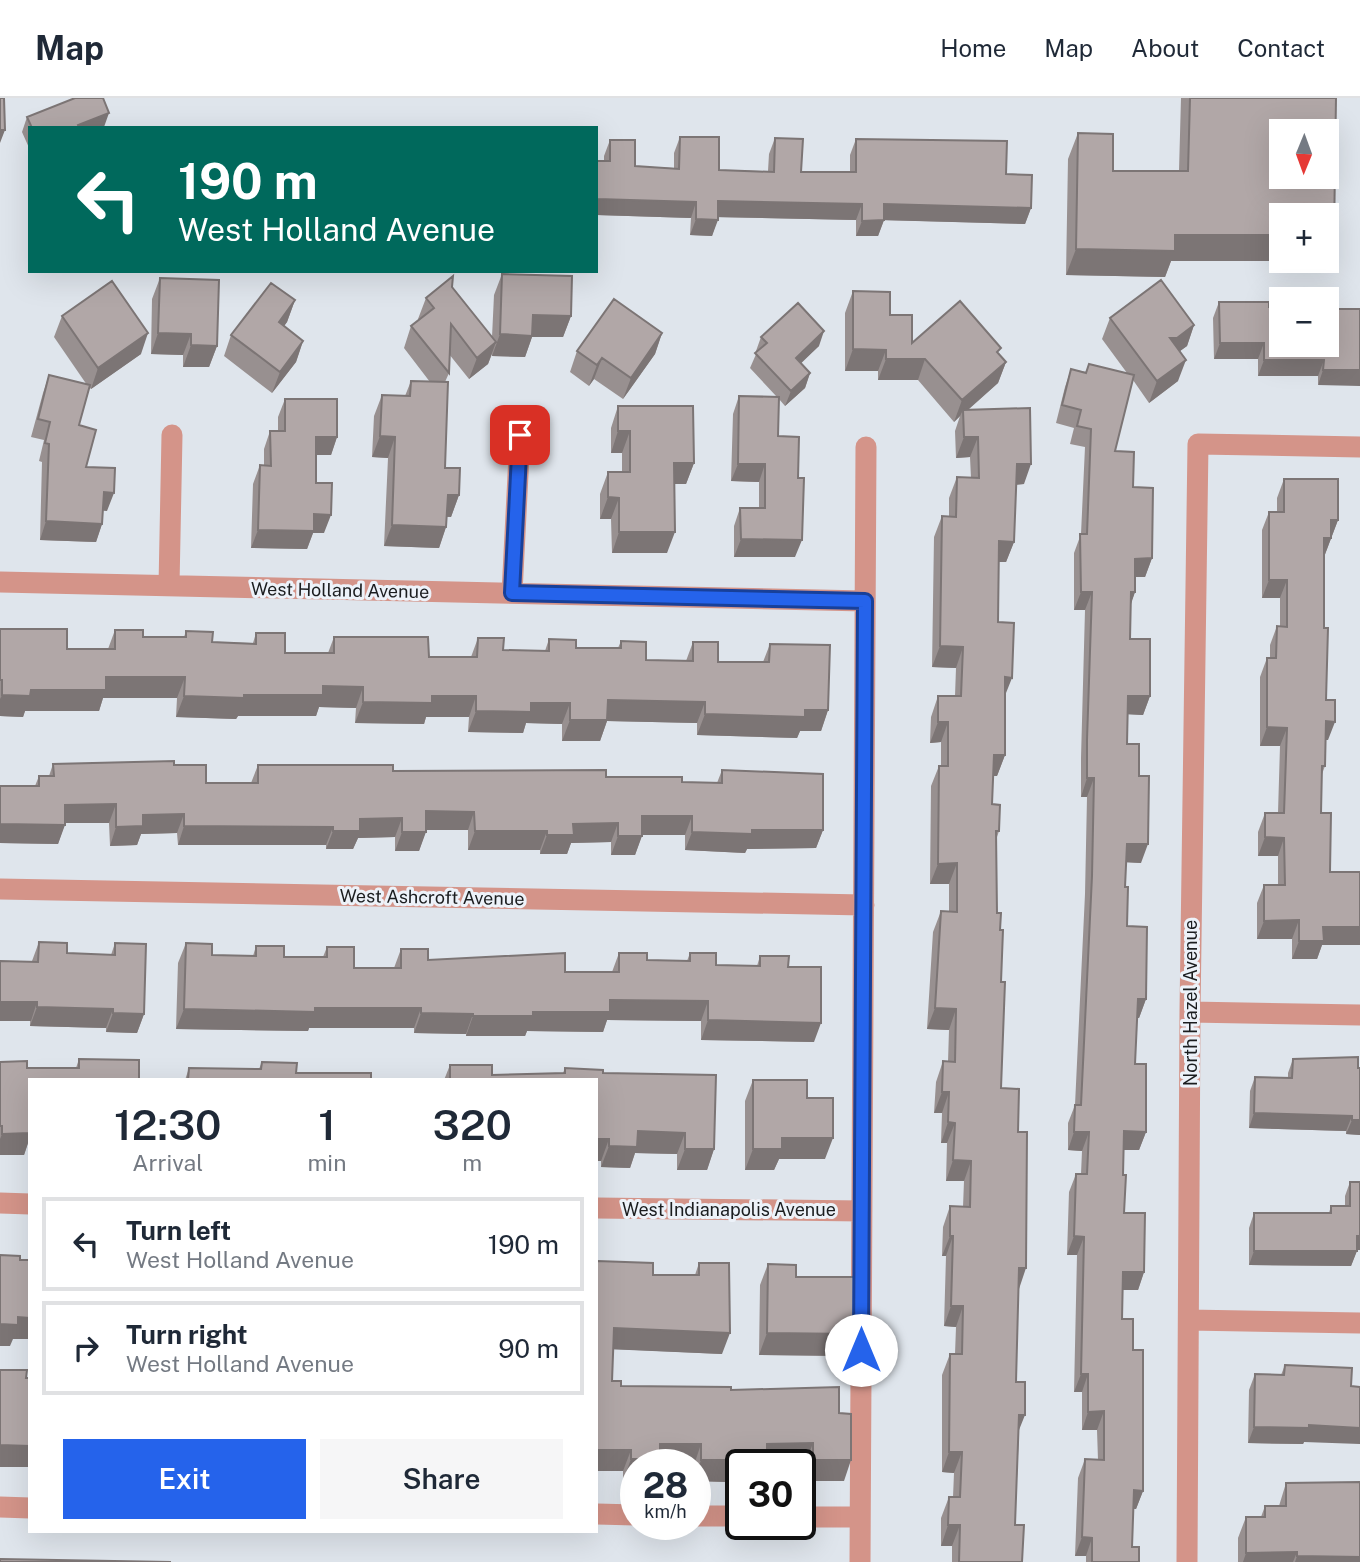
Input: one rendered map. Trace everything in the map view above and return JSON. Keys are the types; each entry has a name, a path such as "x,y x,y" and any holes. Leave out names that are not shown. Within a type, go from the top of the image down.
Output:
{"street":[{"path":"169,586 172,435"},
{"path":"512,593 520,435"},
{"name":"North Hazel Avenue","path":"1187,1562 1190,1012 1198,444 1360,447"},
{"path":"860,1562 866,447"},
{"name":"West Holland Avenue","path":"0,582 865,601"},
{"name":"West Ashcroft Avenue","path":"0,889 863,905"},
{"path":"1190,1012 1360,1015"},
{"path":"0,1203 28,1204"},
{"name":"West Indianapolis Avenue","path":"598,1208 862,1210"},
{"path":"1189,1320 1360,1324"},
{"path":"0,1507 28,1508"},
{"path":"598,1514 620,1515"},
{"path":"816,1517 860,1517"}],"building":[{"path":"0,98 4,98 5,130 0,130"},
{"path":"75,98 103,98 109,113 78,126 31,126 27,117"},
{"path":"1190,98 1336,98 1336,119 1269,119 1269,189 1335,189 1334,203 1269,203 1269,235 1175,235 1175,251 1076,249 1078,133 1113,134 1113,171 1188,171"},
{"path":"680,137 719,137 719,170 774,172 775,138 803,139 801,172 856,172 856,139 1007,141 1006,174 1032,175 1031,208 884,204 884,220 862,221 862,204 718,201 718,220 696,219 696,202 598,199 598,161 610,161 610,140 635,140 635,166 679,169"},
{"path":"502,274 572,276 571,316 533,315 532,336 500,334"},
{"path":"453,276 452,287 496,342 477,358 451,324 449,373 411,326 434,308 426,298"},
{"path":"160,278 219,280 217,346 191,345 191,334 158,333"},
{"path":"1161,280 1194,325 1177,338 1170,338 1186,360 1157,381 1110,318"},
{"path":"112,281 148,333 98,368 62,316"},
{"path":"271,283 295,300 279,322 303,341 280,372 231,335"},
{"path":"853,291 890,292 890,315 912,315 912,343 960,301 1001,348 997,352 1006,362 962,400 925,359 886,359 886,350 853,349"},
{"path":"614,299 662,333 631,378 602,358 597,365 577,351"},
{"path":"1219,302 1269,302 1269,357 1339,357 1339,309 1360,309 1360,370 1323,370 1324,360 1264,360 1264,343 1220,343"},
{"path":"798,303 824,331 796,358 810,373 791,391 755,353 767,343 761,337"},
{"path":"1089,364 1134,375 1115,451 1134,452 1133,487 1153,488 1152,558 1135,559 1130,639 1150,639 1150,696 1128,696 1127,744 1139,744 1139,776 1149,776 1148,844 1127,844 1125,887 1128,887 1127,926 1147,927 1146,999 1138,999 1135,1064 1146,1064 1146,1132 1124,1131 1123,1175 1126,1175 1124,1213 1145,1213 1144,1272 1123,1272 1122,1319 1133,1319 1133,1350 1143,1350 1143,1491 1134,1490 1132,1547 1139,1547 1139,1562 1092,1562 1092,1538 1082,1537 1085,1459 1104,1460 1104,1411 1088,1412 1088,1374 1081,1374 1084,1237 1074,1236 1076,1174 1087,1174 1089,1132 1074,1132 1075,1105 1081,1105 1092,876 1094,778 1087,778 1087,740 1092,592 1081,592 1080,534 1087,534 1091,429 1077,426 1081,410 1062,405 1071,369 1086,373"},
{"path":"49,375 90,385 79,425 96,430 86,467 115,468 114,493 104,492 102,524 46,521 49,444 45,443 50,422 38,419"},
{"path":"411,381 448,382 445,468 460,468 459,495 448,495 446,527 392,525 395,437 380,436 382,395 410,396"},
{"path":"739,396 779,397 778,436 799,437 798,478 804,478 802,540 741,539 740,508 765,508 765,464 738,464"},
{"path":"285,399 337,399 337,437 316,437 316,483 332,483 331,515 314,514 314,531 258,530 260,465 271,466 270,431 285,431"},
{"path":"618,406 693,406 694,463 674,463 675,532 619,532 619,498 608,497 608,472 630,472 630,431 618,431"},
{"path":"1030,408 1031,464 1017,464 1014,542 999,541 998,622 1014,623 1012,678 1005,677 1005,755 994,755 992,804 1000,805 999,831 996,831 997,913 1001,913 1000,930 1003,930 1001,982 1005,982 1001,1088 1019,1089 1018,1132 1027,1132 1026,1268 1019,1268 1016,1382 1025,1382 1025,1415 1019,1415 1015,1525 1024,1525 1022,1562 959,1562 960,1525 948,1525 949,1497 960,1497 962,1452 949,1452 950,1354 962,1354 963,1306 951,1306 953,1236 950,1236 950,1206 970,1207 971,1161 953,1160 955,1123 948,1122 949,1092 942,1092 943,1061 955,1062 956,1009 935,1008 941,911 957,912 957,863 938,864 939,766 948,766 948,722 938,722 938,696 961,696 963,647 940,646 942,516 956,517 957,477 979,478 978,437 964,437 963,410"},
{"path":"1284,479 1338,479 1338,520 1331,520 1331,538 1324,538 1324,628 1328,628 1326,700 1335,700 1335,722 1326,721 1321,813 1331,813 1330,872 1360,872 1360,927 1323,927 1324,941 1299,941 1299,920 1264,921 1264,885 1285,885 1284,838 1265,837 1265,813 1284,813 1287,728 1267,727 1267,658 1276,658 1277,626 1287,627 1287,580 1269,580 1269,512 1284,512"},
{"path":"0,629 67,629 67,649 115,649 115,630 143,630 143,637 186,637 186,631 213,632 212,642 256,644 256,633 285,633 285,653 334,653 334,637 428,637 429,657 477,657 478,638 504,638 503,650 549,651 549,639 576,640 576,648 621,648 621,641 646,642 646,660 693,661 693,642 718,642 718,662 769,662 770,644 830,645 828,710 805,710 805,717 705,714 705,702 608,700 607,720 570,720 570,703 531,703 531,712 476,711 476,696 432,696 432,703 363,702 363,687 323,686 323,695 244,695 244,698 184,696 185,677 106,677 106,690 31,690 30,696 2,695"},
{"path":"174,761 174,765 206,765 206,783 258,783 258,765 393,765 393,771 606,770 606,777 682,777 682,782 722,783 722,770 823,774 823,830 752,830 752,834 692,832 692,816 642,816 642,836 618,836 618,823 573,824 574,835 547,835 547,831 475,831 474,812 426,811 426,832 402,832 402,818 360,819 360,831 333,831 333,827 184,826 184,814 143,815 143,826 116,827 116,804 65,805 65,825 0,824 0,786 39,786 39,776 54,776 53,764"},
{"path":"39,942 67,943 67,953 115,955 115,943 146,944 144,1014 113,1013 113,1009 37,1007 37,1002 0,1002 0,961 38,962"},
{"path":"186,943 212,944 212,955 256,956 256,946 284,946 284,957 327,957 327,947 354,947 354,968 401,968 401,949 428,949 428,960 565,953 565,972 619,972 619,953 647,953 647,960 690,961 690,953 716,953 716,965 760,966 760,956 789,956 788,967 821,967 821,1023 708,1020 708,1001 610,1000 610,1012 533,1012 533,1016 421,1013 421,1008 315,1008 315,1012 184,1009"},
{"path":"1358,1057 1360,1120 1352,1120 1352,1116 1254,1113 1255,1077 1292,1078 1293,1059"},
{"path":"79,1059 139,1060 139,1078 28,1078 28,1133 2,1134 0,1062 27,1061 27,1068 79,1068"},
{"path":"262,1062 297,1063 296,1073 371,1073 371,1078 188,1078 189,1068 261,1069"},
{"path":"450,1065 492,1065 492,1075 565,1073 565,1068 603,1070 603,1073 716,1075 714,1149 685,1149 685,1133 638,1131 637,1147 609,1146 609,1139 598,1139 598,1078 450,1078"},
{"path":"753,1080 807,1080 807,1098 833,1098 833,1138 782,1138 782,1149 753,1149"},
{"path":"1350,1182 1360,1182 1360,1236 1357,1236 1357,1251 1254,1251 1254,1213 1331,1213 1331,1206 1350,1206"},
{"path":"0,1255 20,1256 20,1260 28,1260 28,1318 18,1317 18,1325 0,1324"},
{"path":"598,1261 653,1263 653,1275 699,1275 699,1263 729,1263 730,1333 614,1328 612,1381 621,1381 621,1386 731,1387 731,1390 839,1387 839,1413 851,1414 851,1460 816,1460 813,1443 767,1444 767,1449 725,1449 725,1460 711,1460 711,1449 701,1449 701,1444 660,1444 660,1449 598,1450"},
{"path":"768,1264 796,1265 796,1277 856,1277 855,1334 767,1333"},
{"path":"1285,1365 1352,1368 1351,1386 1360,1387 1360,1428 1309,1425 1309,1428 1254,1427 1255,1374 1284,1375"},
{"path":"0,1370 27,1370 28,1446 0,1445"},
{"path":"1360,1482 1360,1557 1297,1556 1297,1552 1246,1553 1246,1517 1265,1517 1265,1506 1286,1506 1286,1483"},
{"path":"0,1559 171,1562 0,1562"}],"route":[{"path":"520,435 512,593 865,601 861,1350"}]}
